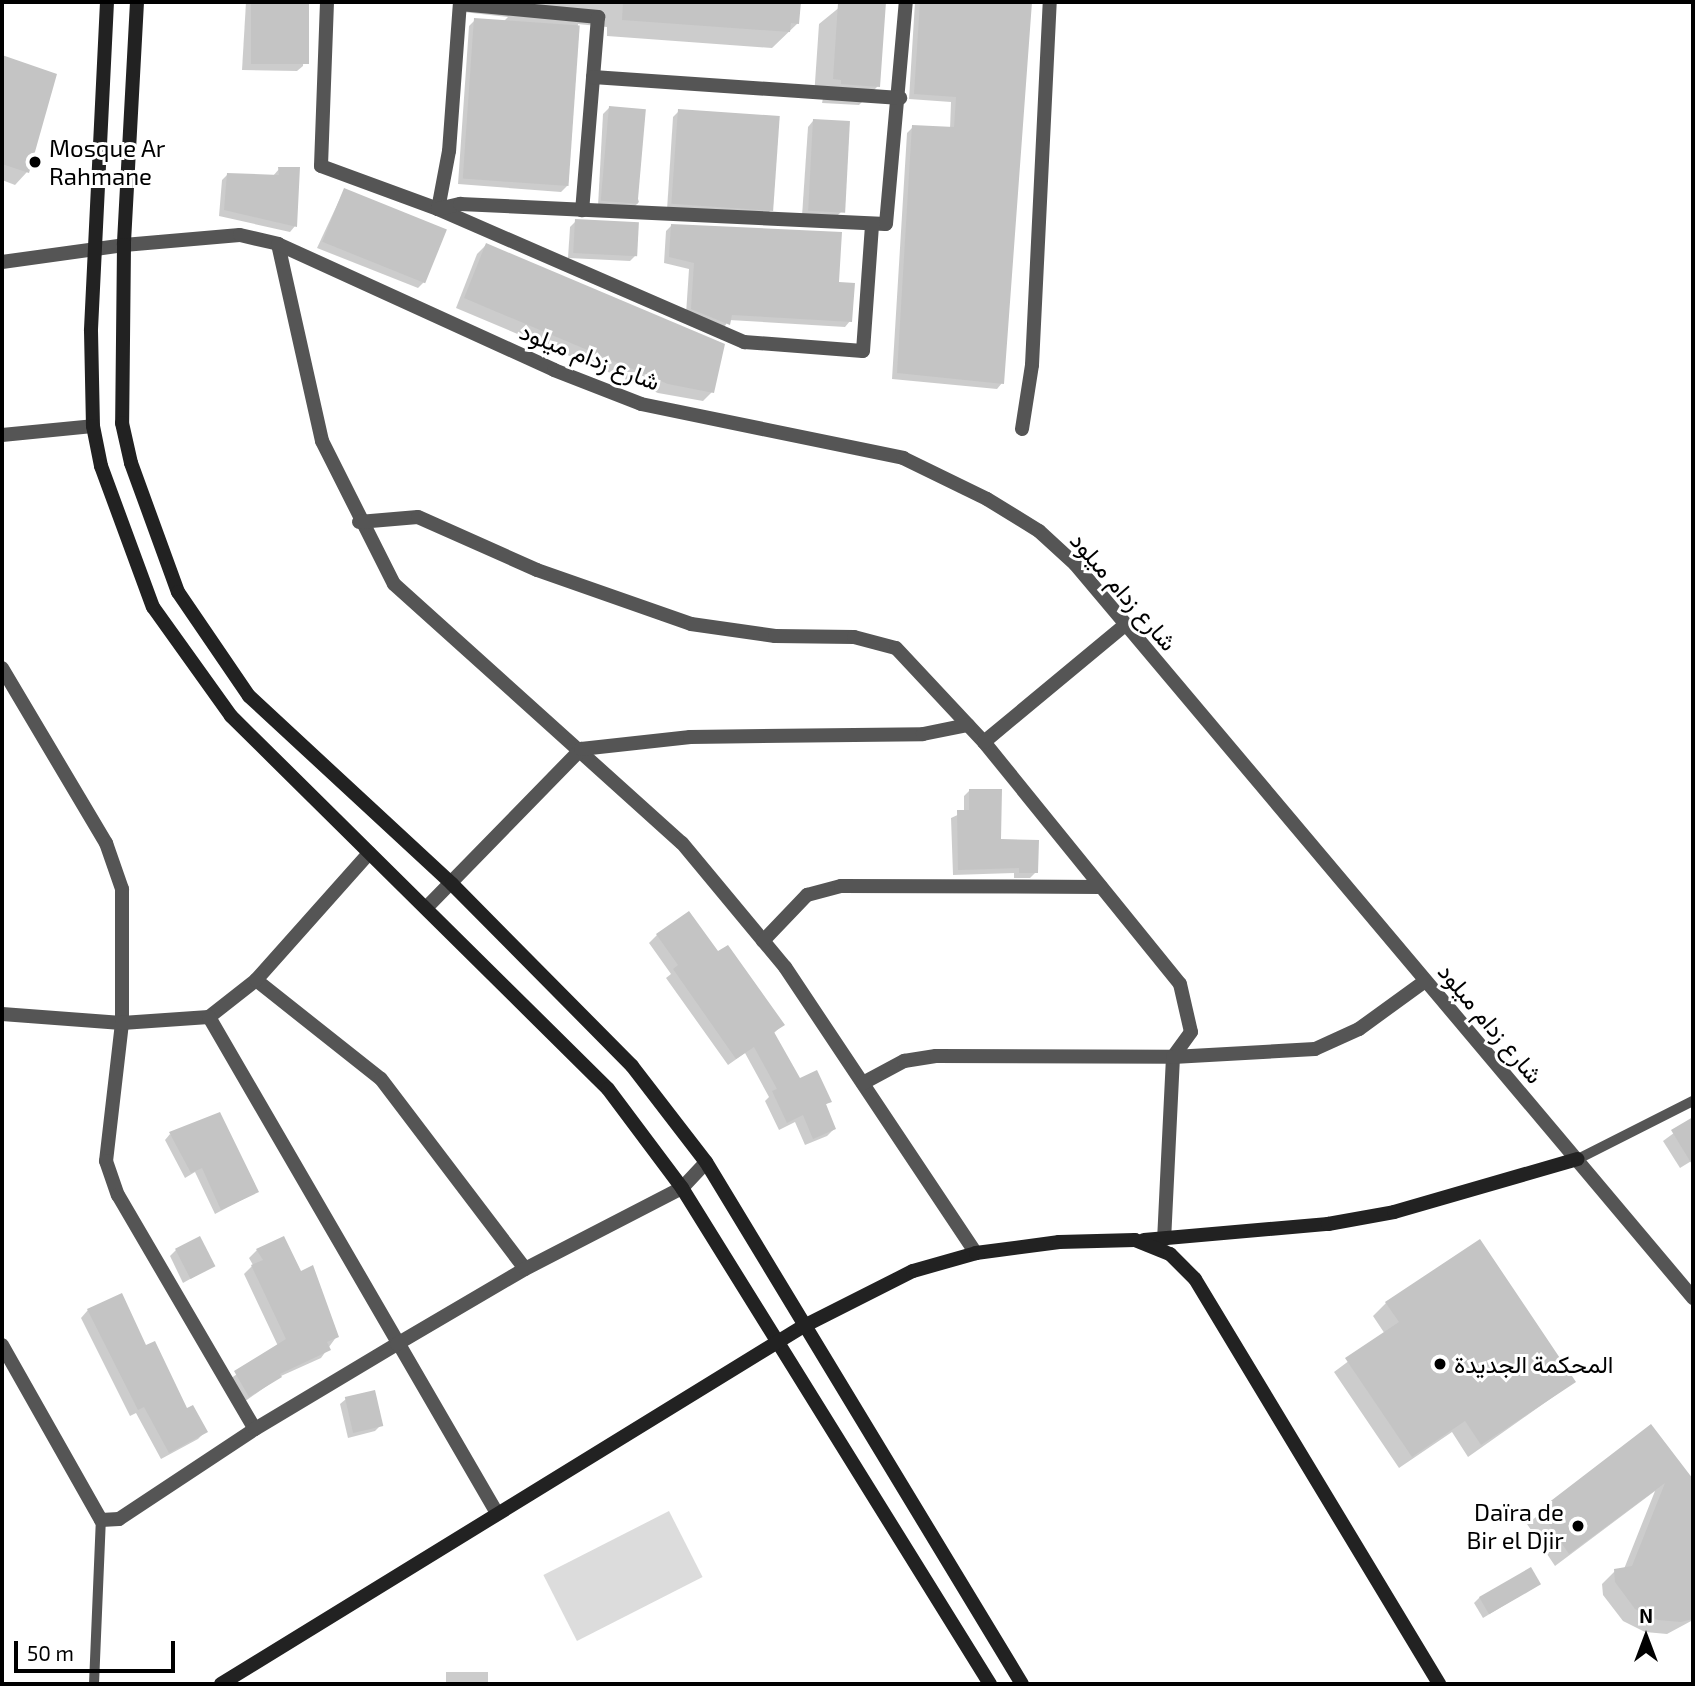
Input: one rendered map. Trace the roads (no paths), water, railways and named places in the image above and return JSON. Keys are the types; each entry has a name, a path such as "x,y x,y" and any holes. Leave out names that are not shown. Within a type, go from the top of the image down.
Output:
{"main road":[{"path":"107,2 95,249 93,426 101,466 153,607 231,716 369,853 427,906 608,1089 682,1188 990,1684"},
{"path":"137,2 124,245 122,423 131,463 178,593 249,695 452,884 632,1066 706,1162 802,1327 1022,1684"},
{"path":"221,1684 802,1327 913,1271 976,1253 1059,1242 1164,1240 1328,1224 1394,1212 1578,1160"},
{"path":"1135,1240 1170,1254 1195,1279 1439,1684"}],"street":[{"path":"327,2 321,166 438,209 744,342 863,351 872,224"},
{"path":"438,209 460,204 886,224 900,99 906,2"},
{"path":"1022,429 1032,365 1050,2"},
{"path":"438,209 449,151 460,3 597,17 582,210"},
{"path":"593,77 900,99"},
{"name":"شارع زدام ميلود","path":"2,262 124,245 240,235 278,244 554,370 641,404 872,450 925,467 1039,531 1075,564 1693,1298"},
{"path":"278,244 322,441 359,522 394,584 582,749 682,842 764,941 976,1253"},
{"path":"2,435 93,426"},
{"path":"359,522 418,517 537,570 691,624 775,636 854,637 882,642 902,654 984,742 1180,984 1191,1032 1173,1057 1164,1240"},
{"path":"984,742 1125,625"},
{"path":"2,668 110,854 121,889 121,1023 106,1161 118,1195 255,1429"},
{"path":"427,906 452,884 582,749 690,737 923,734 968,725"},
{"path":"2,1014 121,1023 209,1017 256,979 369,853"},
{"path":"764,941 807,895 841,886 1101,887"},
{"path":"256,979 381,1079 525,1269"},
{"path":"863,1083 904,1061 936,1056 1173,1057 1315,1049 1359,1028 1425,981"},
{"path":"209,1017 497,1513"},
{"path":"2,1345 100,1520 120,1519 255,1429 397,1344 525,1269 682,1188 706,1162"}],"lane":[{"path":"1578,1160 1693,1101"},
{"path":"94,1684 100,1520"}],"place":[{"name":"Mosque Ar Rahmane","path":"35,162"},
{"name":"المحكمة الجديدة","path":"1440,1364"},
{"name":"Daïra de Bir el Djir","path":"1578,1526"}]}
